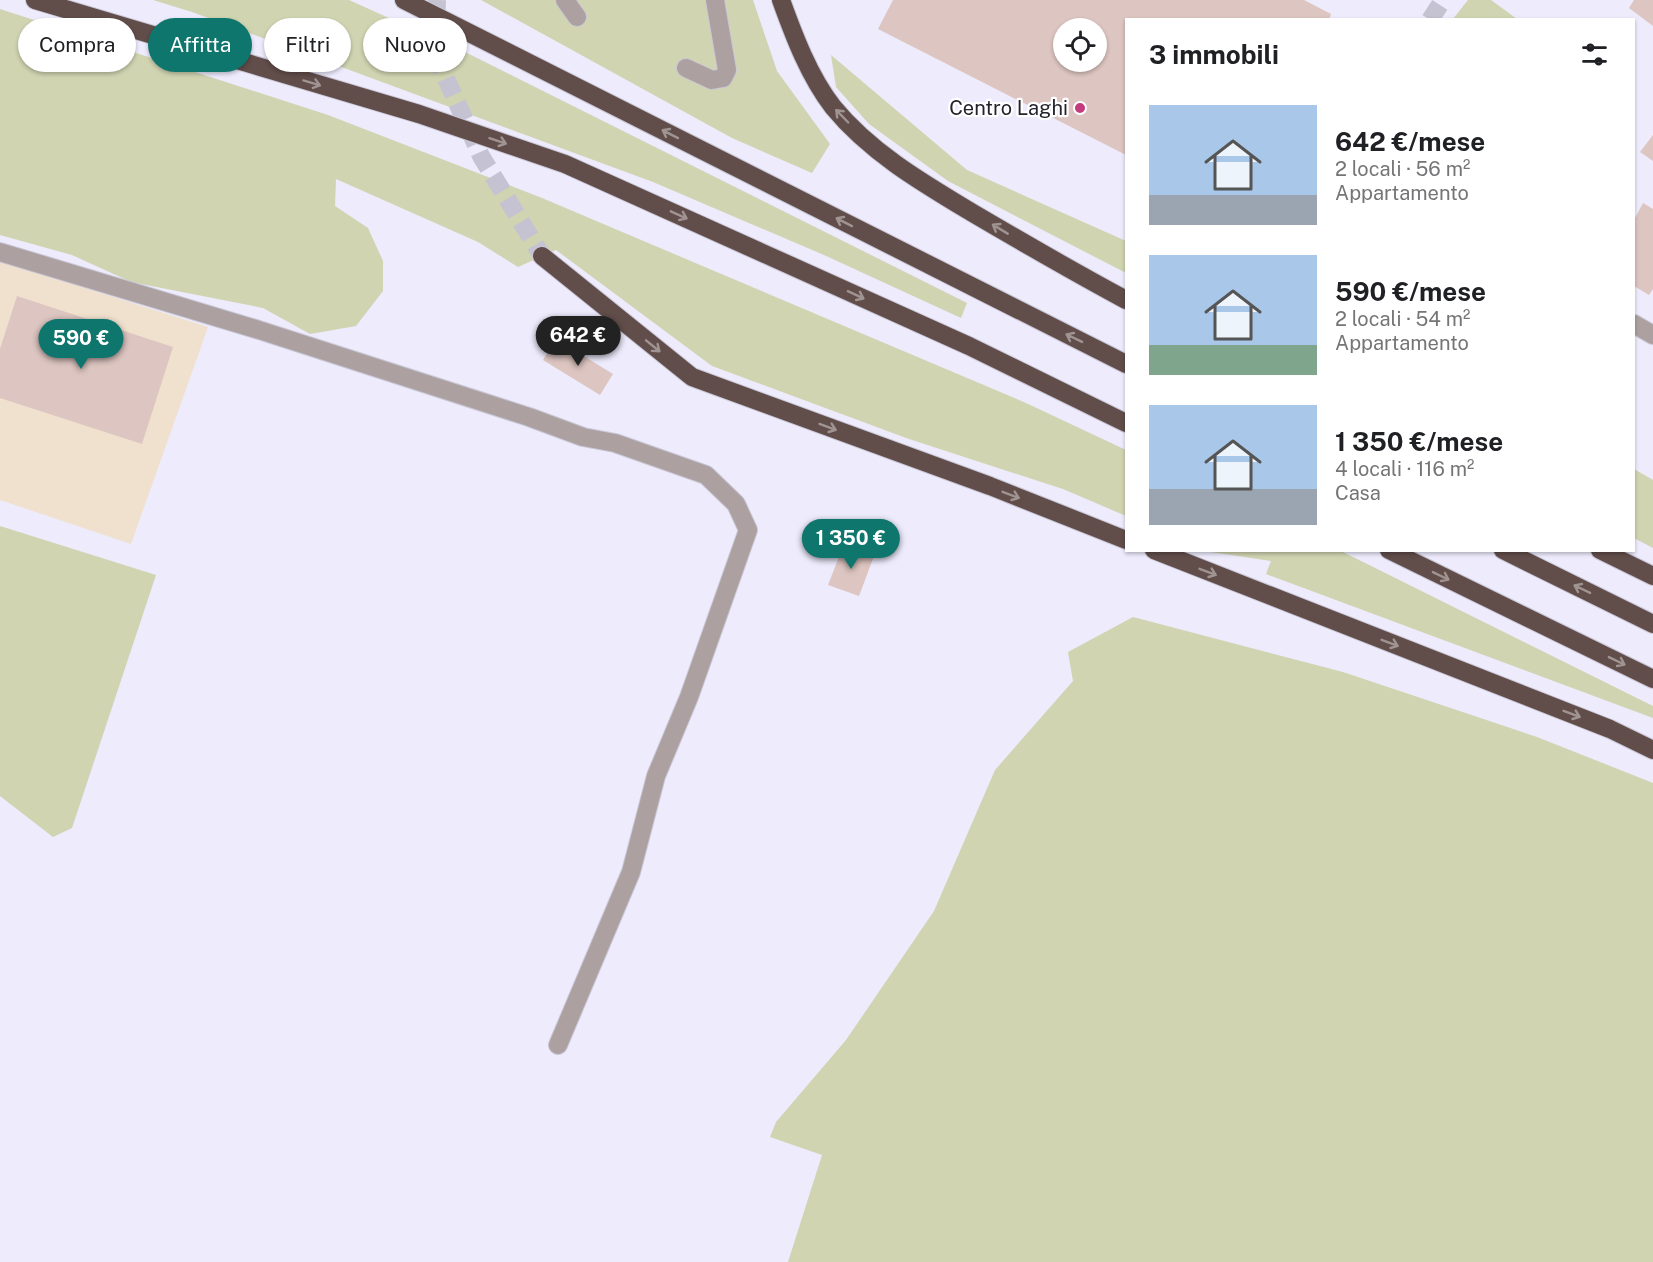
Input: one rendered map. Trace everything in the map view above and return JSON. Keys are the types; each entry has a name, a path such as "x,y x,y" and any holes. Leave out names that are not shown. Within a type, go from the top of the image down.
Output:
{"highway":[{"path":"35,0 418,114 565,164 969,346 1125,423"},
{"path":"404,0 1125,363"},
{"path":"781,0 793,34 832,106 871,147 1031,248 1125,299"},
{"path":"542,256 692,377 1125,540"},
{"path":"1159,552 1610,729 1653,750"},
{"path":"1393,552 1653,679"},
{"path":"1507,552 1653,624"},
{"path":"1604,552 1653,576"}],"street":[{"path":"566,0 577,17"},
{"path":"686,68 712,80 723,78 727,70 715,0"},
{"path":"0,252 259,330 529,417 583,437 615,443 706,475 736,504 748,530 737,564 656,776 632,872 558,1045"},
{"path":"1635,325 1653,335"}],"shaded area":[{"path":"0,261 208,327 131,544 0,500"}],"green space":[{"path":"153,0 349,0 389,18 363,18 363,72 467,72 467,53 967,303 961,318 824,255 653,182 351,71 351,18 264,18 264,39 252,34 252,18 208,18"},
{"path":"481,0 753,0 777,71 830,144 812,173 732,138"},
{"path":"1468,0 1491,0 1516,18 1454,18"},
{"path":"0,9 28,18 18,18 18,72 136,72 136,53 148,57 148,72 195,72 328,115 542,198 1026,403 1125,450 1125,516 1063,489 909,439 712,366 556,250 518,267 478,242 336,179 335,206 368,228 383,261 383,291 356,326 310,334 263,308 131,282 72,255 0,235"},
{"path":"831,55 967,170 1125,241 1125,272 948,181 869,124 836,87"},
{"path":"1635,470 1653,480 1653,548 1635,539"},
{"path":"0,526 156,575 72,828 53,837 0,796"},
{"path":"1211,552 1343,552 1653,706 1653,718 1266,574 1271,561"},
{"path":"1133,617 1343,672 1537,737 1653,783 1653,1262 788,1262 822,1155 770,1137 776,1122 846,1040 934,911 995,770 1073,681 1068,652"}],"building":[{"name":"Centro Laghi","path":"893,0 1304,0 1331,14 1330,18 1125,18 1125,154 878,29"},
{"path":"1634,0 1653,0 1653,26 1629,8"},
{"path":"1653,135 1653,161 1640,152"},
{"path":"1643,203 1653,209 1653,289 1649,295 1635,287 1635,218"},
{"path":"17,296 173,347 142,444 0,398 0,349"},
{"path":"556,339 613,374 600,395 543,360"},
{"path":"844,544 874,556 859,596 828,585"}],"tunnel":[{"path":"437,0 435,54 481,156 542,256"},
{"path":"1431,18 1443,0"}],"place":[{"name":"Centro Laghi","path":"1080,108"}]}
